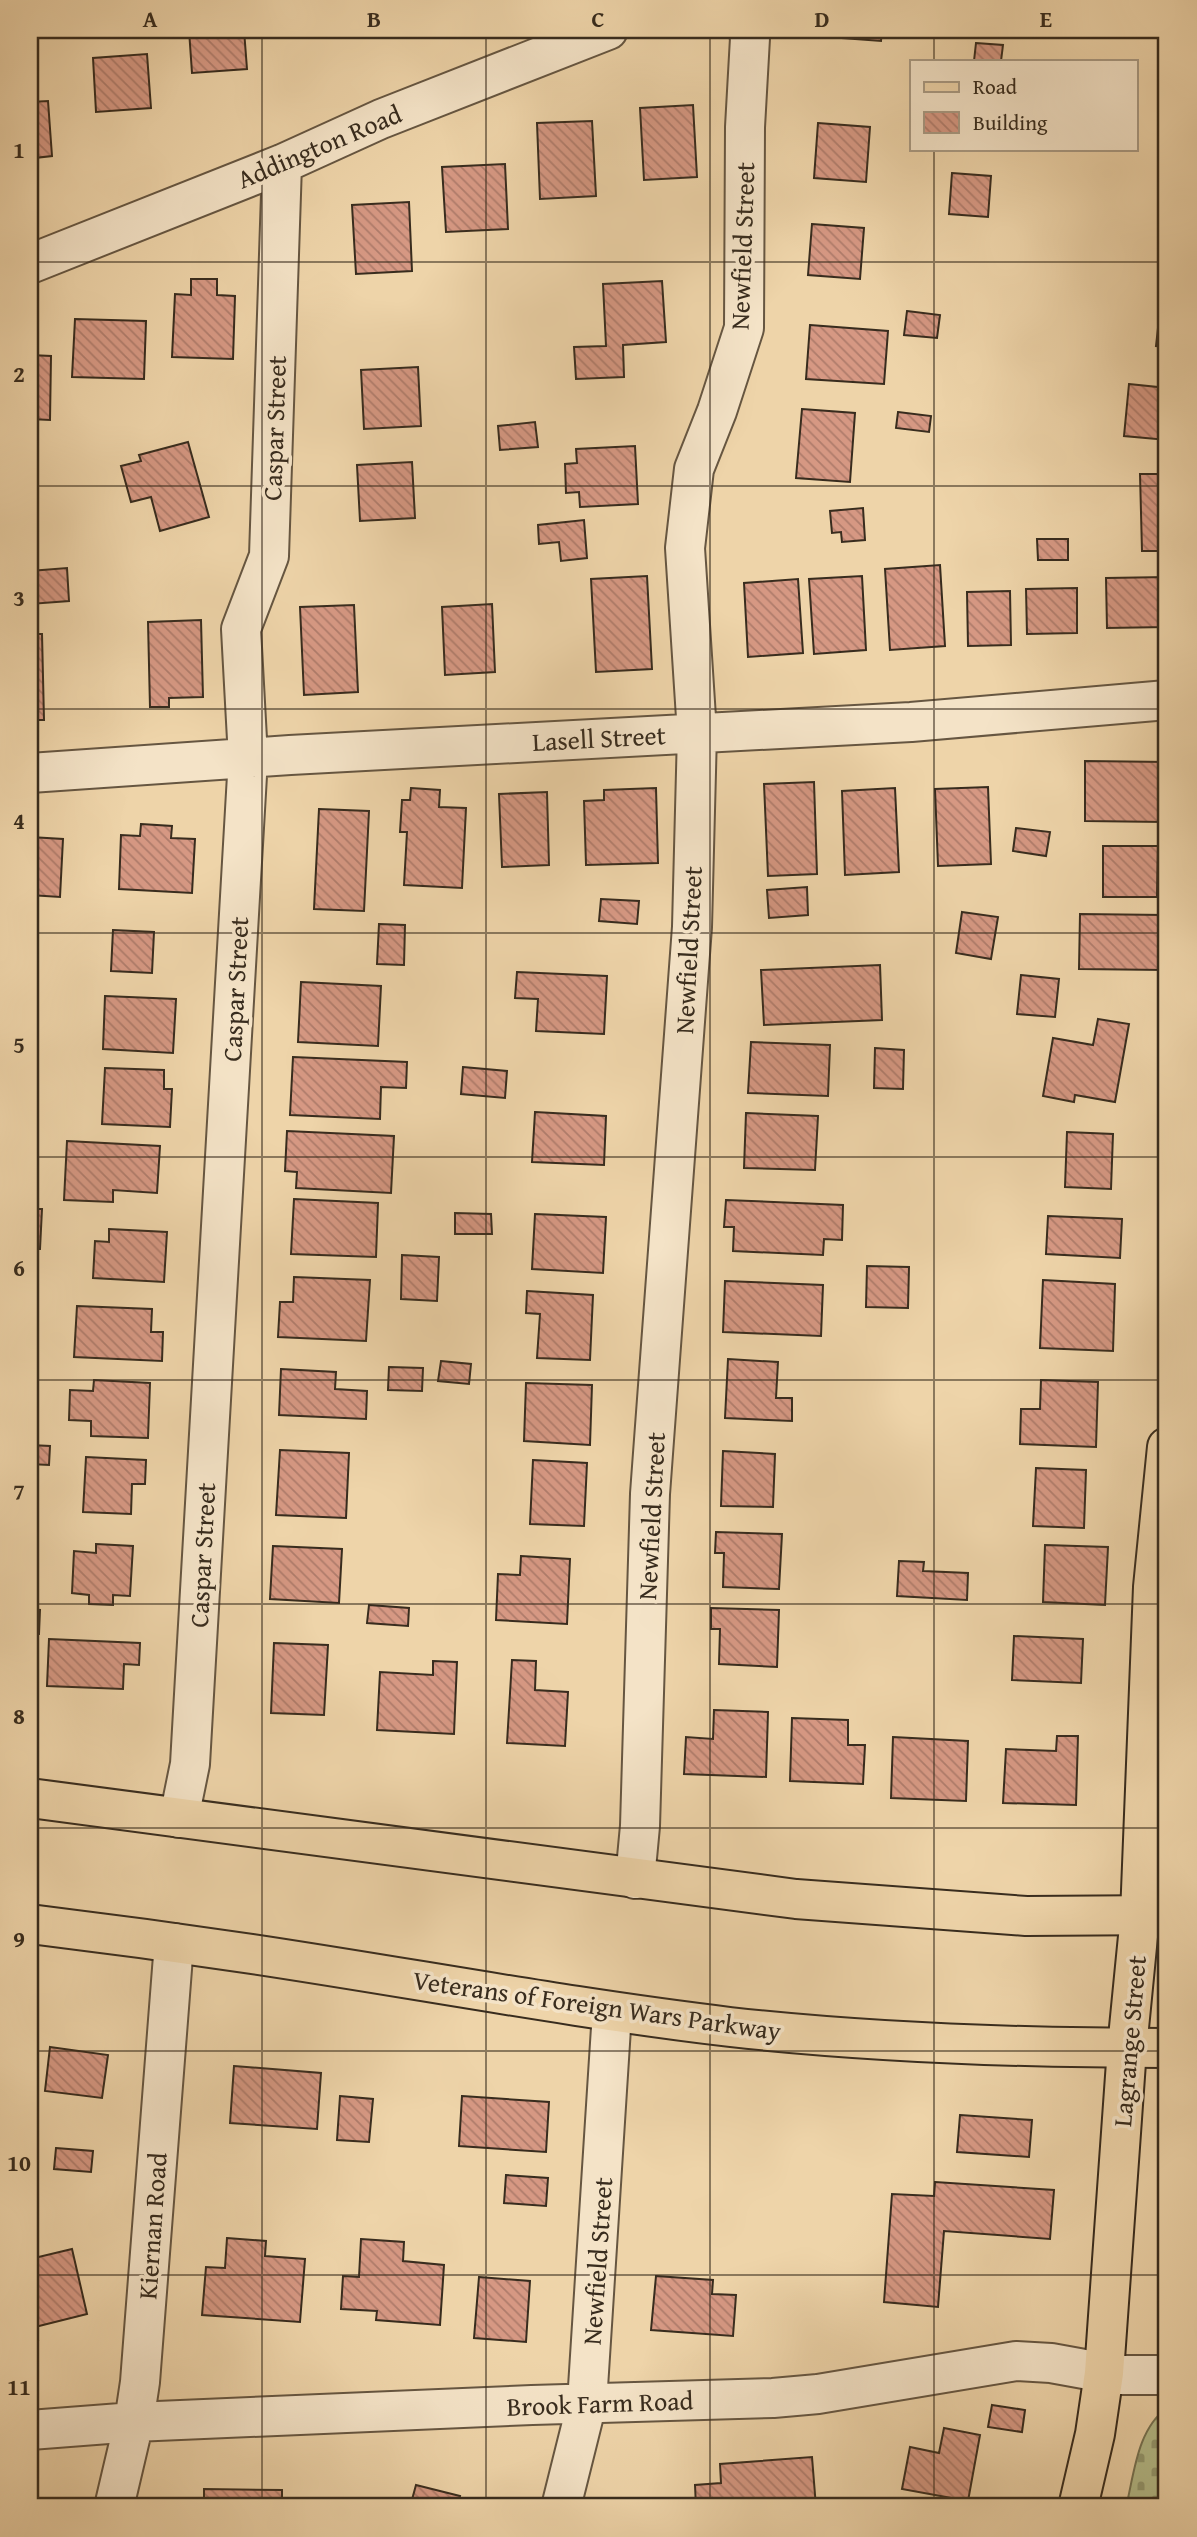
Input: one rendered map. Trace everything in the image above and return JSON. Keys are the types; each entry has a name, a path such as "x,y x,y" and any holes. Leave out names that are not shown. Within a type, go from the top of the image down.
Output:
{"main road":[{"name":"Lagrange Street","path":"1078,2507 1095,2434 1104,2373 1127,2048 1153,1916 1160,1587 1167,1447"},
{"path":"30,1798 635,1880 796,1899 1026,1916 1153,1916"},
{"name":"Veterans of Foreign Wars Parkway","path":"30,1924 174,1943 612,2012 862,2039 979,2046 1167,2048"}],"street":[{"name":"Addington Road","path":"30,264 282,164 381,119 608,30"},
{"name":"Newfield Street","path":"635,1880 640,1826 650,1493 692,928 697,733 685,548 694,469 718,411 744,328 745,127 750,38 748,30"},
{"name":"Caspar Street","path":"179,1818 191,1751 248,758 241,629 270,556 282,164"},
{"name":"Lasell Street","path":"30,774 248,758 911,722 1167,700"},
{"name":"Kiernan Road","path":"114,2507 134,2423 140,2382 174,1943"},
{"name":"Newfield Street","path":"561,2507 587,2403 612,2012"},
{"name":"Brook Farm Road","path":"30,2430 587,2403 773,2398 818,2394 1016,2361 1051,2362 1133,2376 1167,2375"}],"green space":[{"path":"1167,2408 1167,2507 1126,2507 1143,2440 1157,2417"}],"building":[{"path":"189,30 244,30 247,69 192,73"},
{"path":"830,30 882,30 881,41 829,37"},
{"path":"976,43 1003,45 1001,60 974,60"},
{"path":"147,54 151,108 96,112 93,58"},
{"path":"48,101 52,156 35,158 36,179 30,179 30,102"},
{"path":"693,105 697,177 644,180 640,108"},
{"path":"592,121 596,196 540,199 537,123"},
{"path":"818,123 870,127 866,182 814,178"},
{"path":"505,164 508,229 446,232 442,167"},
{"path":"952,173 991,176 988,217 949,214"},
{"path":"409,202 412,271 356,274 352,205"},
{"path":"812,224 864,228 860,279 808,275"},
{"path":"191,279 217,279 217,295 235,296 233,359 172,357 175,294 191,295"},
{"path":"662,281 666,342 623,345 624,377 576,379 574,347 606,346 603,284"},
{"path":"1161,301 1167,301 1167,347 1156,346"},
{"path":"907,311 940,315 937,338 904,335"},
{"path":"75,319 146,321 144,379 72,377"},
{"path":"810,325 888,331 884,384 806,379"},
{"path":"30,355 51,356 50,420 30,419"},
{"path":"418,367 421,426 364,429 361,370"},
{"path":"1129,384 1167,388 1167,440 1124,436"},
{"path":"802,409 855,413 850,482 796,478"},
{"path":"898,412 931,416 929,432 896,428"},
{"path":"535,422 538,447 500,450 498,426"},
{"path":"188,442 209,517 160,531 151,497 131,502 121,466 141,461 139,455"},
{"path":"635,446 638,504 580,507 579,492 566,493 565,464 577,463 576,449"},
{"path":"412,462 415,518 360,521 357,465"},
{"path":"1140,474 1167,474 1167,551 1142,551"},
{"path":"863,508 865,540 842,542 841,532 832,533 830,511"},
{"path":"584,520 587,558 561,561 559,542 539,544 538,525"},
{"path":"1037,539 1068,539 1068,560 1038,560"},
{"path":"940,565 945,646 890,650 885,569"},
{"path":"67,568 69,601 30,604 30,571"},
{"path":"647,576 652,669 596,672 591,579"},
{"path":"862,576 866,650 814,654 809,579"},
{"path":"1167,577 1167,627 1107,628 1106,578"},
{"path":"798,579 803,653 748,657 744,583"},
{"path":"1077,588 1077,633 1027,634 1026,589"},
{"path":"1010,591 1011,645 968,646 967,592"},
{"path":"492,604 495,672 445,675 442,607"},
{"path":"354,605 358,692 304,695 300,607"},
{"path":"201,620 203,697 169,698 169,707 150,707 148,622"},
{"path":"30,634 42,634 44,720 30,720"},
{"path":"1085,761 1167,762 1164,822 1085,821"},
{"path":"814,782 817,874 768,876 764,784"},
{"path":"988,787 991,864 938,866 935,789"},
{"path":"411,788 440,790 439,807 466,808 462,888 404,885 407,832 400,832 402,800 410,800"},
{"path":"656,788 658,863 586,865 584,801 604,800 604,790"},
{"path":"895,788 899,872 845,875 842,791"},
{"path":"547,792 549,865 502,867 499,794"},
{"path":"319,809 369,811 364,911 314,909"},
{"path":"141,824 172,826 171,838 195,839 192,893 119,889 121,835 140,836"},
{"path":"1016,828 1050,832 1046,856 1013,851"},
{"path":"30,837 63,839 60,897 30,895"},
{"path":"1103,846 1158,846 1157,897 1103,897"},
{"path":"807,887 808,915 769,918 767,890"},
{"path":"601,899 639,901 637,924 599,921"},
{"path":"962,912 998,917 991,959 956,953"},
{"path":"1080,914 1165,915 1165,970 1079,969"},
{"path":"379,924 405,925 404,965 377,964"},
{"path":"113,930 154,932 152,973 111,971"},
{"path":"880,965 882,1020 764,1025 761,970"},
{"path":"517,972 607,976 604,1034 536,1031 538,999 515,998"},
{"path":"1021,975 1059,979 1055,1017 1017,1014"},
{"path":"301,982 381,986 378,1046 298,1042"},
{"path":"105,996 176,999 173,1053 103,1049"},
{"path":"1098,1019 1129,1024 1115,1102 1075,1095 1074,1102 1043,1096 1053,1038 1093,1045"},
{"path":"751,1042 830,1045 828,1096 748,1093"},
{"path":"875,1048 904,1050 903,1089 874,1088"},
{"path":"293,1057 407,1062 406,1088 381,1087 380,1119 290,1115"},
{"path":"463,1067 507,1071 505,1098 461,1094"},
{"path":"105,1068 164,1070 164,1089 172,1089 170,1127 102,1124"},
{"path":"535,1112 606,1116 604,1165 532,1162"},
{"path":"746,1113 818,1116 815,1170 744,1168"},
{"path":"287,1131 394,1136 391,1193 296,1188 297,1172 285,1171"},
{"path":"1067,1132 1113,1134 1111,1189 1065,1187"},
{"path":"67,1141 160,1146 157,1193 113,1190 113,1202 64,1200"},
{"path":"294,1199 378,1203 376,1257 291,1254"},
{"path":"726,1200 843,1205 842,1240 824,1239 823,1255 733,1251 734,1227 724,1227"},
{"path":"30,1209 42,1209 40,1249 30,1249"},
{"path":"455,1213 491,1214 492,1234 455,1234"},
{"path":"535,1214 606,1217 603,1273 532,1269"},
{"path":"1048,1216 1122,1219 1120,1258 1046,1254"},
{"path":"109,1229 167,1232 164,1282 93,1278 95,1241 109,1242"},
{"path":"402,1255 439,1257 437,1301 401,1299"},
{"path":"867,1266 909,1267 908,1308 866,1307"},
{"path":"294,1277 370,1280 366,1341 278,1337 280,1302 293,1302"},
{"path":"1043,1280 1115,1284 1113,1351 1040,1348"},
{"path":"725,1281 823,1285 821,1336 723,1332"},
{"path":"527,1291 593,1295 590,1360 537,1358 540,1314 526,1313"},
{"path":"77,1306 152,1309 151,1332 163,1332 162,1361 74,1357"},
{"path":"728,1359 778,1362 776,1398 792,1398 792,1421 725,1418"},
{"path":"441,1361 471,1364 469,1384 438,1381"},
{"path":"389,1367 423,1368 422,1391 388,1390"},
{"path":"281,1369 336,1372 335,1389 367,1391 366,1419 279,1415"},
{"path":"94,1380 150,1383 148,1438 91,1436 91,1421 69,1420 70,1390 93,1391"},
{"path":"1041,1380 1098,1382 1096,1447 1020,1444 1021,1409 1040,1409"},
{"path":"526,1383 592,1385 590,1445 524,1441"},
{"path":"30,1445 50,1446 49,1465 30,1464"},
{"path":"280,1450 349,1453 346,1518 276,1515"},
{"path":"723,1451 775,1454 773,1507 721,1506"},
{"path":"86,1457 146,1460 145,1484 132,1484 131,1514 83,1512"},
{"path":"533,1460 587,1463 584,1526 530,1524"},
{"path":"1036,1468 1086,1470 1084,1528 1033,1526"},
{"path":"716,1532 782,1534 779,1589 723,1587 724,1553 715,1553"},
{"path":"96,1544 133,1546 130,1596 113,1595 113,1605 89,1604 89,1595 72,1593 74,1551 96,1553"},
{"path":"1045,1545 1108,1547 1105,1605 1043,1602"},
{"path":"273,1546 342,1549 339,1603 270,1599"},
{"path":"521,1556 570,1559 567,1624 496,1620 498,1574 520,1575"},
{"path":"899,1561 924,1562 923,1571 968,1573 967,1600 897,1596"},
{"path":"369,1605 409,1608 408,1626 367,1623"},
{"path":"711,1608 779,1610 777,1667 719,1664 720,1629 711,1629"},
{"path":"30,1609 40,1610 39,1634 30,1633"},
{"path":"1014,1636 1083,1639 1081,1683 1012,1680"},
{"path":"49,1639 140,1643 139,1665 124,1664 123,1689 47,1686"},
{"path":"274,1643 328,1645 324,1715 271,1713"},
{"path":"512,1660 536,1661 535,1690 568,1692 565,1746 507,1743"},
{"path":"433,1661 457,1662 454,1734 377,1730 380,1672 433,1675"},
{"path":"714,1710 768,1712 766,1777 684,1774 686,1737 713,1739"},
{"path":"792,1718 848,1720 848,1745 865,1745 863,1784 790,1781"},
{"path":"1057,1736 1078,1736 1076,1805 1003,1803 1006,1749 1056,1751"},
{"path":"893,1737 968,1741 966,1801 891,1798"},
{"path":"50,2047 108,2055 102,2098 45,2091"},
{"path":"234,2066 321,2073 317,2129 230,2123"},
{"path":"340,2096 373,2099 369,2142 337,2140"},
{"path":"462,2096 549,2102 546,2152 459,2146"},
{"path":"960,2115 1032,2120 1029,2157 957,2152"},
{"path":"56,2148 93,2151 91,2172 54,2169"},
{"path":"506,2175 548,2178 546,2206 504,2203"},
{"path":"935,2182 1054,2190 1050,2239 944,2231 938,2307 884,2302 892,2194 934,2196"},
{"path":"227,2238 266,2241 265,2256 305,2259 300,2322 202,2315 206,2267 225,2268"},
{"path":"361,2239 404,2242 403,2261 444,2265 440,2325 376,2320 377,2311 341,2309 343,2276 359,2277"},
{"path":"72,2249 87,2314 35,2327 38,2340 30,2342 30,2259"},
{"path":"656,2276 713,2280 712,2294 736,2295 733,2336 651,2330"},
{"path":"479,2277 530,2281 526,2342 474,2338"},
{"path":"992,2405 1025,2410 1022,2432 988,2427"},
{"path":"944,2428 980,2435 968,2501 902,2489 910,2447 939,2453"},
{"path":"812,2457 816,2507 696,2507 695,2485 721,2483 720,2464"},
{"path":"416,2485 460,2496 457,2507 410,2507"},
{"path":"204,2489 282,2490 282,2507 204,2507"}]}
